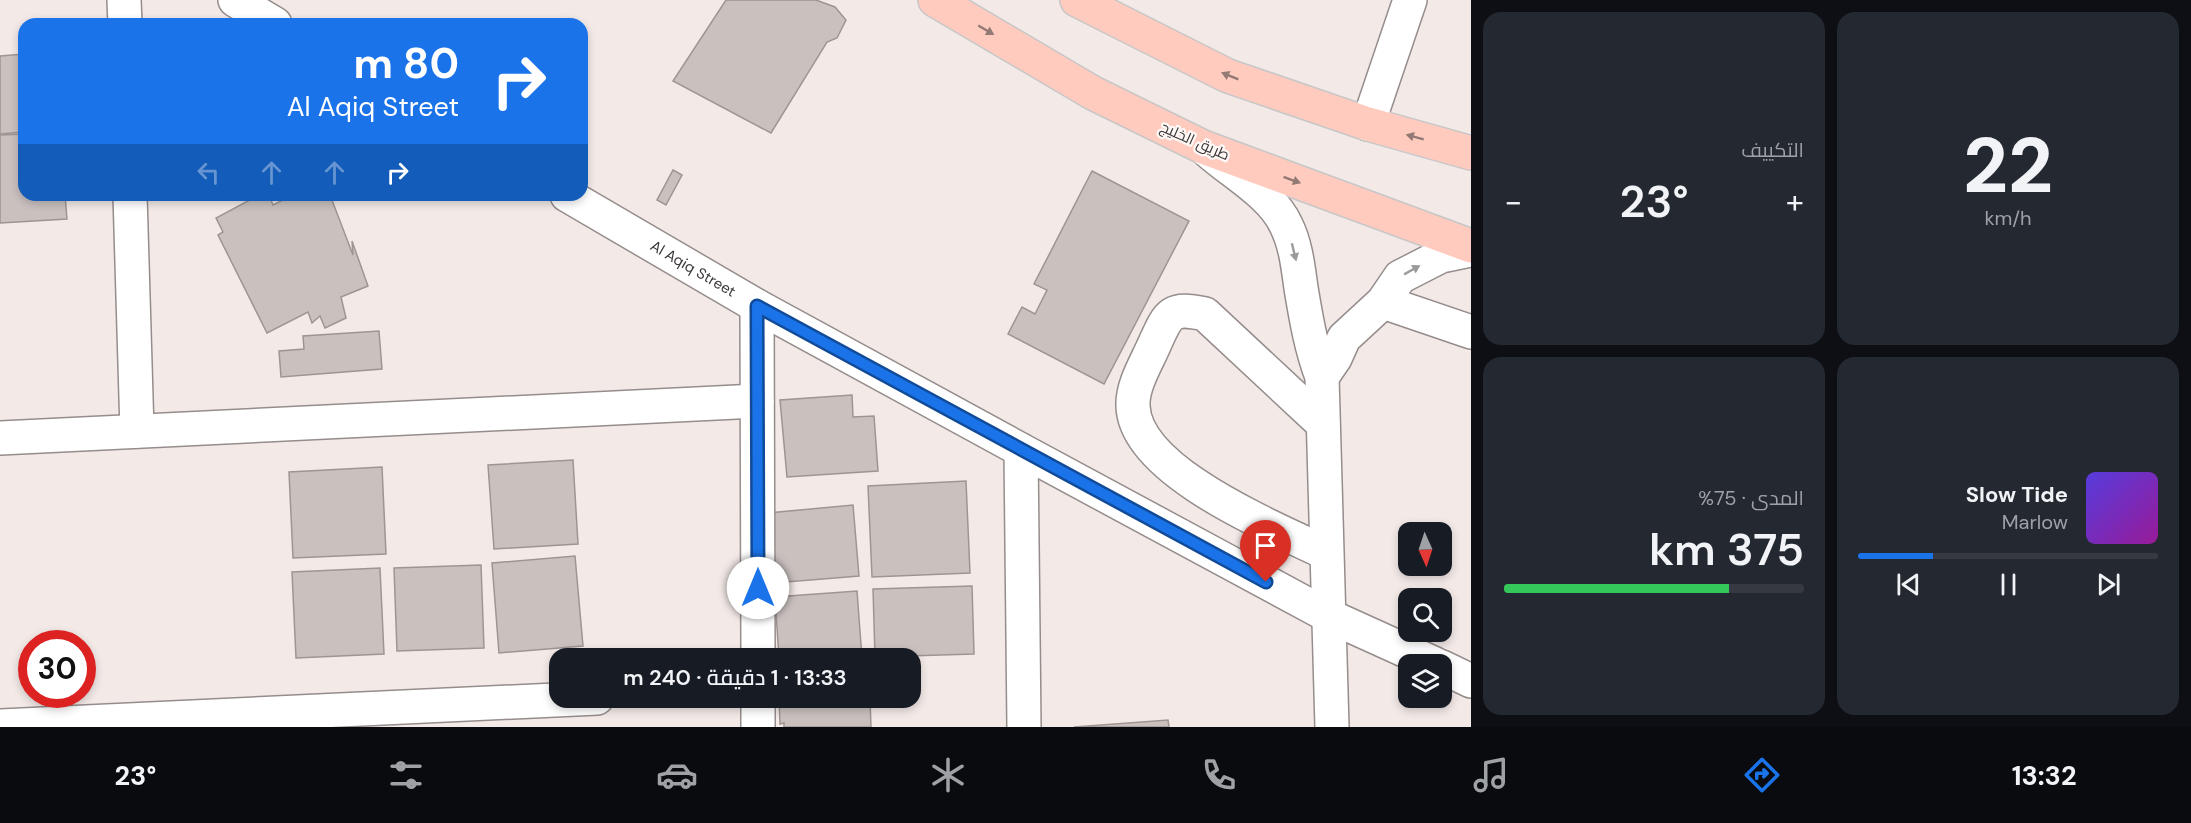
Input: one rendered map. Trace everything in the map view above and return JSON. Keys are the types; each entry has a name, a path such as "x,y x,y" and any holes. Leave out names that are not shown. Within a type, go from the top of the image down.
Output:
{"main road":[{"name":"طريق الخليج","path":"935,0 1093,93 1203,147 1471,248"},
{"path":"1077,0 1227,76 1368,124 1471,153"}],"street":[{"path":"124,0 125,18"},
{"path":"235,0 265,18"},
{"path":"1368,124 1410,0"},
{"path":"1203,147 1257,191 1286,224 1295,253 1313,353 1322,377 1332,727"},
{"path":"130,201 137,431"},
{"name":"Al Aqiq Street","path":"577,201 757,306 1021,450 1327,615 1413,654"},
{"path":"1322,377 1335,358 1344,338 1374,310 1400,277 1441,256 1471,248"},
{"path":"1301,290 1307,300 1342,316 1374,310 1471,332"},
{"path":"757,306 758,648"},
{"path":"1323,424 1205,314 1183,309 1166,318 1133,394 1133,409 1138,428 1167,464 1208,494 1326,553"},
{"path":"0,438 757,401"},
{"path":"1021,450 1024,727"},
{"path":"1452,672 1471,681"},
{"path":"0,726 549,700"},
{"path":"758,708 758,727"}],"building":[{"path":"726,0 816,0 835,7 846,20 837,38 827,42 771,133 673,81"},
{"path":"18,54 18,132 0,134 0,56"},
{"path":"18,134 18,201 66,201 67,219 0,223 0,135"},
{"path":"673,170 682,175 666,205 657,200"},
{"path":"1092,171 1189,221 1104,384 1008,334 1022,307 1035,314 1047,290 1034,284"},
{"path":"248,201 271,201 273,205 281,201 332,201 353,255 352,241 368,286 341,297 346,318 325,328 320,316 312,323 308,312 267,333 218,235 223,232 216,218"},
{"path":"379,331 382,369 281,377 279,351 304,349 303,336"},
{"path":"852,395 853,417 874,416 878,471 787,477 780,400"},
{"path":"573,460 578,544 494,549 488,465"},
{"path":"382,467 386,554 293,558 289,472"},
{"path":"966,481 970,573 872,577 868,486"},
{"path":"853,505 859,576 774,583 768,513"},
{"path":"575,556 583,646 499,653 492,563"},
{"path":"481,565 484,648 397,651 394,568"},
{"path":"380,568 384,654 296,658 292,572"},
{"path":"972,586 974,654 921,656 921,648 875,648 873,589"},
{"path":"857,591 861,648 778,648 775,597"},
{"path":"779,708 870,708 871,727 784,727 784,723 780,724"},
{"path":"1168,720 1169,727 1074,727"}],"route":[{"path":"758,588 757,306 1266,582"}]}
